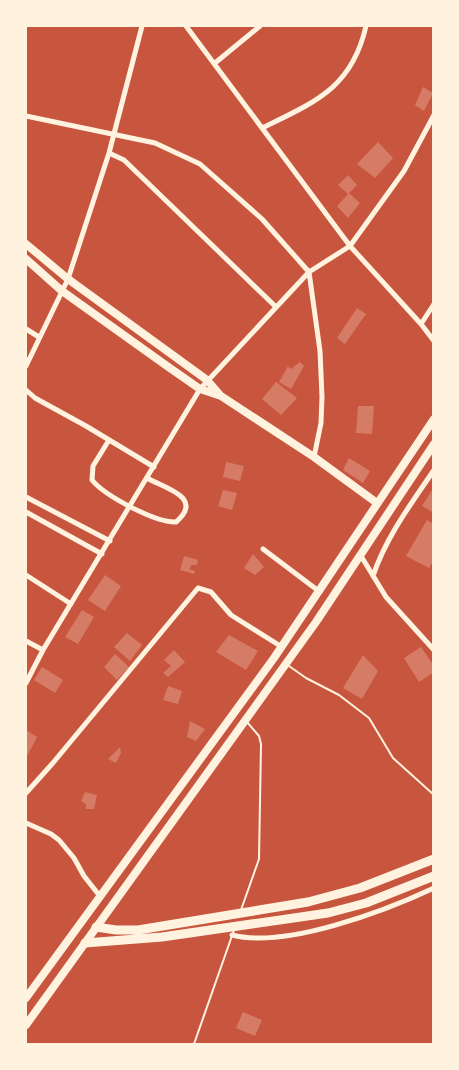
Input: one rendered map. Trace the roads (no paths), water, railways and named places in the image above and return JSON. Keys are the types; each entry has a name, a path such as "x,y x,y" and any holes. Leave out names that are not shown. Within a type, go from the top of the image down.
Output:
{"highway":[{"path":"26,998 282,647 434,419"},
{"path":"26,1025 286,664 361,556 434,444"},
{"path":"83,918 96,927 138,930 308,902 360,888 434,859"},
{"path":"85,943 234,931 366,903 434,876"},
{"path":"46,970 59,979"}],"main road":[{"path":"26,244 68,279 207,380 220,396"},
{"path":"26,259 62,291 200,389 220,396 377,503"}],"street":[{"path":"26,366 68,279 109,153 142,26"},
{"path":"186,26 350,246 434,341"},
{"path":"215,63 260,26"},
{"path":"262,128 333,89 354,61 366,26"},
{"path":"26,683 43,650 200,389 309,272 350,246 404,171 434,115"},
{"path":"26,116 155,143 200,164 262,219 309,272 320,351 322,397 321,423 314,458"},
{"path":"109,153 124,160 276,307"},
{"path":"421,324 434,304"},
{"path":"26,329 39,337"},
{"path":"26,391 34,398 154,467"},
{"path":"109,440 93,466 92,480 105,493 147,515 162,521 176,522 182,517 186,506 183,498 178,493 147,478"},
{"path":"373,576 391,535 434,470"},
{"path":"26,497 110,541"},
{"path":"26,512 102,554"},
{"path":"380,526 391,535"},
{"path":"263,549 320,592"},
{"path":"361,556 386,597 434,650"},
{"path":"26,575 71,604"},
{"path":"26,793 52,765 198,588 211,592 231,615 282,647"},
{"path":"26,641 43,650"},
{"path":"26,823 51,834 58,840 74,858 99,896"},
{"path":"234,931 247,939 274,937 324,928 405,901 434,888"}],"lane":[{"path":"286,664 306,678 339,695 369,718 393,758 434,795"},
{"path":"194,1044 259,859 261,744 259,735 245,720"}]}
